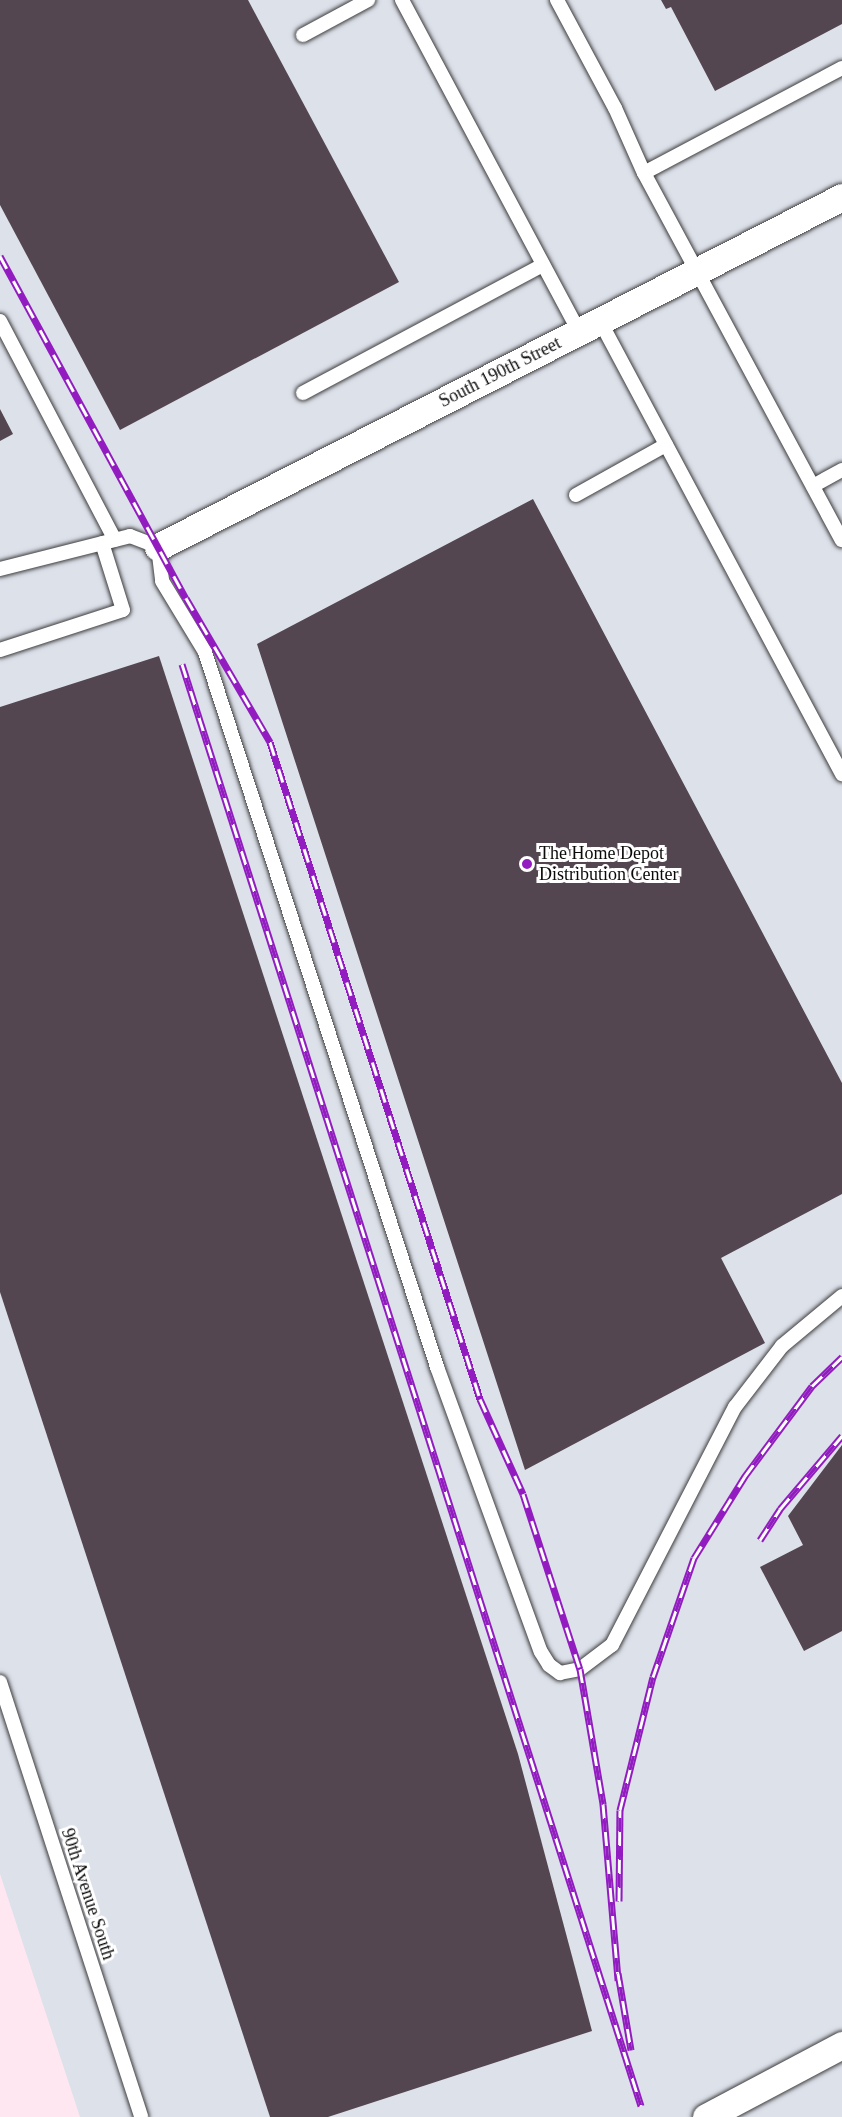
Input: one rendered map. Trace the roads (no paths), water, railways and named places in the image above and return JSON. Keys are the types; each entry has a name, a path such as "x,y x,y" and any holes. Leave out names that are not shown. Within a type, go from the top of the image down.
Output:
{"street":[{"name":"South 190th Street","path":"158,547 842,197"},
{"path":"706,2117 842,2044"}],"lane":[{"path":"303,35 368,0"},
{"path":"402,0 543,265 589,326 666,445 842,774"},
{"path":"557,0 615,108 644,173 842,540"},
{"path":"644,173 842,68"},
{"path":"303,393 543,265"},
{"path":"0,321 108,542 123,610 0,650"},
{"path":"576,495 666,445"},
{"path":"813,486 842,470"},
{"path":"0,569 130,536 158,547 162,581 205,652 437,1367 541,1652 554,1669 560,1673 580,1669 612,1646 735,1407 782,1346 842,1296"},
{"name":"90th Avenue South","path":"0,1683 141,2117"}],"railway":[{"path":"0,256 186,598 270,742 480,1399 523,1494 580,1669 603,1804 618,1980"},
{"path":"182,664 641,2106"},
{"path":"619,1901 620,1810 653,1677 694,1558 745,1476 812,1386 842,1357"},
{"path":"760,1540 780,1509 842,1436"},
{"path":"618,1973 631,2050"}],"place":[{"name":"The Home Depot Distribution Center","path":"527,864"}]}
